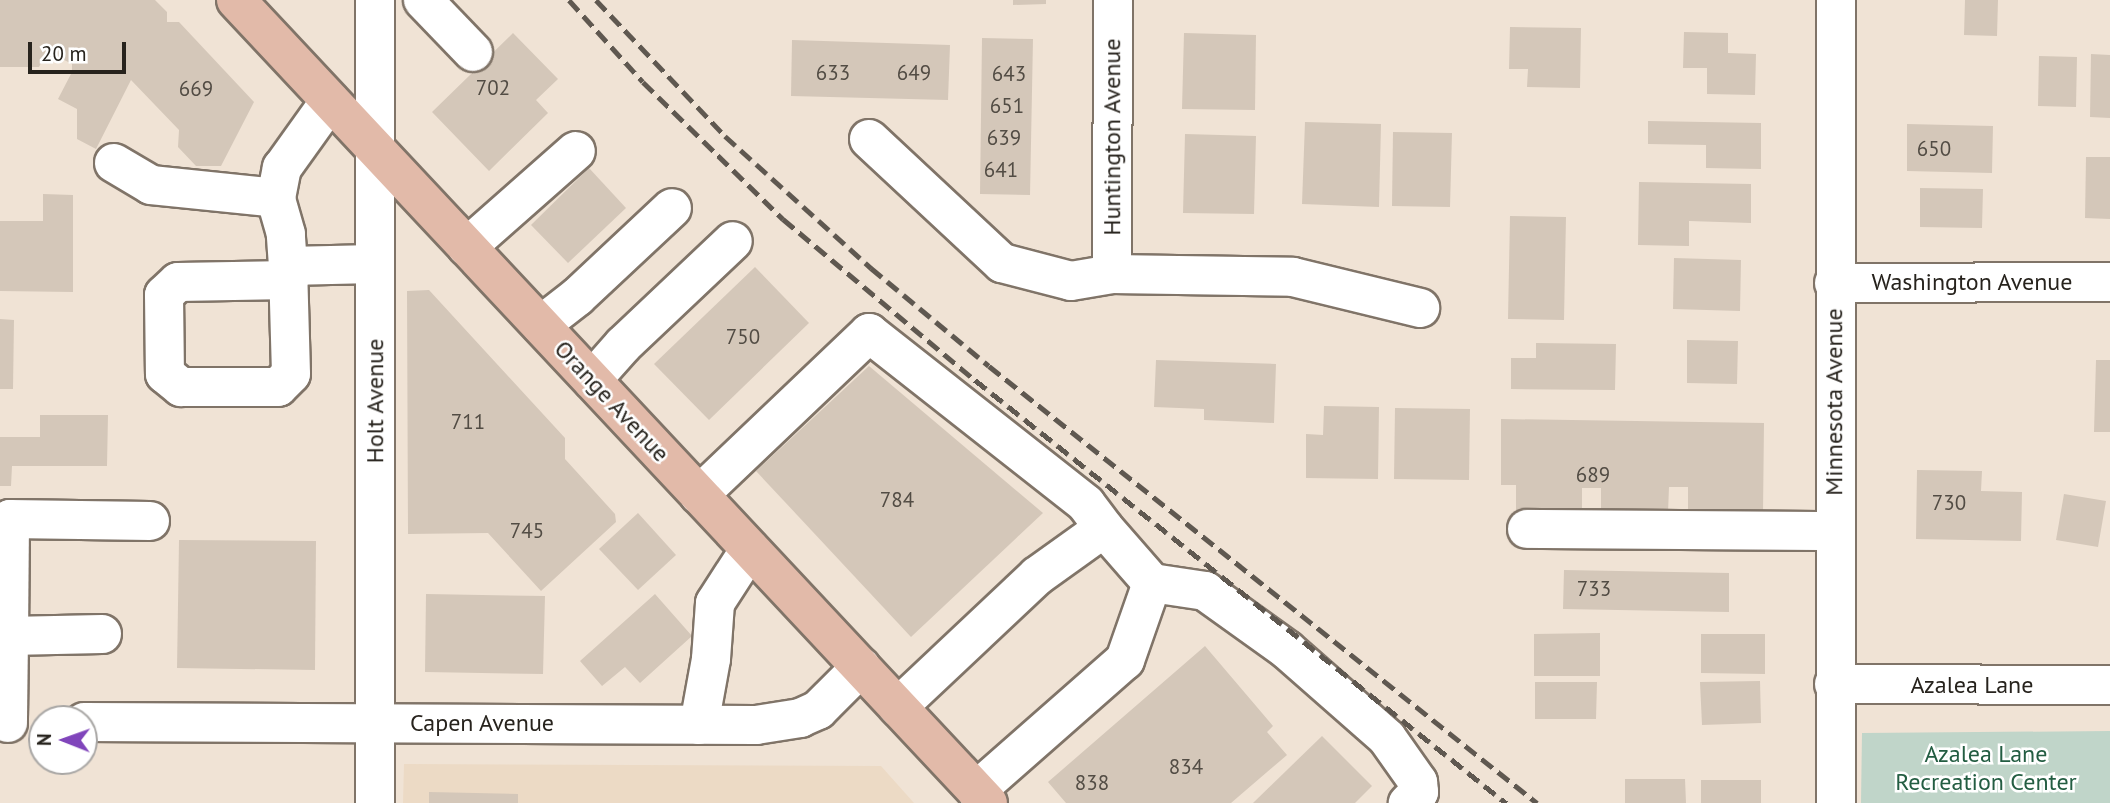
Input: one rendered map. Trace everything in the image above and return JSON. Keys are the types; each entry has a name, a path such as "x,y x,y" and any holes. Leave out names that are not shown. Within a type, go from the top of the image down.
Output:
{"main road":[{"name":"Orange Avenue","path":"236,0 982,797"}],"street":[{"name":"Holt Avenue","path":"375,0 375,803"},
{"path":"423,0 473,52"},
{"name":"Huntington Avenue","path":"1112,274 1113,0"},
{"name":"Minnesota Avenue","path":"1836,0 1836,803"},
{"path":"330,101 282,168 276,198 286,234 288,273 374,264"},
{"path":"869,139 1002,263 1071,281 1112,274 1293,277 1420,308"},
{"path":"467,247 576,151"},
{"path":"114,163 151,185 276,198"},
{"path":"541,326 672,208"},
{"path":"592,380 623,345 733,241"},
{"name":"Washington Avenue","path":"1834,283 2110,282"},
{"path":"699,495 869,333 1086,504 1152,583 1205,591 1287,650 1387,738 1418,782 1419,799"},
{"path":"17,723 5,636 10,519 150,521"},
{"path":"898,707 1037,576 1104,528"},
{"path":"1527,529 1834,531"},
{"path":"699,725 711,659 715,603 750,549"},
{"path":"982,797 1125,660 1152,583"},
{"path":"5,636 102,634"},
{"name":"Capen Avenue","path":"98,722 756,725 800,718 818,710 861,667"},
{"name":"Azalea Lane","path":"1834,684 2110,685"}],"shaded area":[{"path":"404,764 881,766 914,803 403,803"}],"green space":[{"name":"Azalea Lane Recreation Center","path":"2110,731 2110,803 1861,803 1862,733"}],"building":[{"path":"0,0 155,0 167,12 167,22 179,22 254,102 221,166 196,166 178,147 179,130 131,80 96,149 77,139 77,109 58,99 72,72 72,64 47,51 39,67 0,67"},
{"path":"1013,0 1046,0 1046,4 1013,5"},
{"path":"1965,0 1998,0 1997,36 1964,35"},
{"path":"1510,27 1581,28 1580,88 1527,87 1528,69 1509,69"},
{"path":"1684,32 1728,33 1728,53 1756,54 1755,95 1707,94 1707,68 1683,68"},
{"path":"513,33 558,79 536,100 548,113 489,171 432,112"},
{"path":"1184,33 1256,35 1255,110 1182,109"},
{"path":"982,38 1033,39 1030,195 980,194"},
{"path":"792,40 950,45 948,100 791,96"},
{"path":"2091,54 2110,55 2110,118 2090,117"},
{"path":"2039,56 2077,57 2076,107 2038,106"},
{"path":"1648,121 1761,123 1761,169 1706,168 1706,145 1648,144"},
{"path":"1305,122 1381,124 1379,207 1302,204"},
{"path":"1907,124 1993,126 1992,173 1907,171"},
{"path":"1393,132 1452,133 1450,207 1392,206"},
{"path":"1185,134 1256,136 1254,214 1183,213"},
{"path":"2086,157 2110,157 2110,219 2085,218"},
{"path":"589,168 626,208 568,263 531,225"},
{"path":"1639,182 1751,184 1751,223 1689,221 1689,246 1638,245"},
{"path":"1920,188 1983,189 1982,228 1920,227"},
{"path":"43,194 73,195 73,292 0,291 0,221 43,221"},
{"path":"1510,216 1566,217 1564,320 1508,319"},
{"path":"1674,258 1741,260 1740,311 1673,309"},
{"path":"755,267 809,323 709,420 654,364"},
{"path":"429,290 565,438 565,459 615,514 616,522 541,591 488,533 408,534 407,291"},
{"path":"0,319 14,320 13,389 0,389"},
{"path":"1687,340 1738,341 1737,384 1687,383"},
{"path":"1536,343 1616,344 1615,390 1511,389 1511,358 1536,358"},
{"path":"1156,360 1276,364 1274,423 1204,420 1204,409 1154,407"},
{"path":"2096,360 2110,360 2110,432 2094,432"},
{"path":"869,366 1043,513 911,637 756,471"},
{"path":"1324,406 1379,407 1378,479 1306,478 1306,434 1323,435"},
{"path":"1395,408 1470,409 1469,480 1394,479"},
{"path":"40,415 108,415 107,466 12,466 11,486 0,486 0,437 40,437"},
{"path":"1501,419 1764,423 1763,513 1688,511 1688,487 1669,487 1668,513 1601,512 1601,488 1582,488 1582,513 1516,513 1516,485 1501,485"},
{"path":"1917,470 1982,471 1981,491 2022,492 2021,541 1916,539"},
{"path":"2064,494 2106,501 2098,547 2056,540"},
{"path":"638,513 676,555 638,590 599,549"},
{"path":"179,540 316,541 315,670 177,668"},
{"path":"1564,570 1729,573 1729,612 1563,609"},
{"path":"426,594 545,596 543,674 425,672"},
{"path":"655,594 692,636 640,683 625,667 602,686 580,661"},
{"path":"1600,633 1600,676 1534,676 1534,634"},
{"path":"1701,634 1765,634 1765,674 1701,673"},
{"path":"1205,646 1273,726 1267,732 1287,755 1231,803 1066,803 1048,782"},
{"path":"1760,681 1761,723 1702,725 1700,682"},
{"path":"1535,682 1597,682 1596,719 1535,719"},
{"path":"1322,736 1372,786 1355,803 1253,803"},
{"path":"1625,779 1685,779 1686,803 1625,803"},
{"path":"1701,780 1761,780 1761,803 1701,803"},
{"path":"429,792 518,794 518,803 429,803"}],"railway":[{"path":"569,0 643,82 783,219 975,380 1506,803"},
{"path":"596,0 725,136 871,268 989,366 1537,803"}]}
